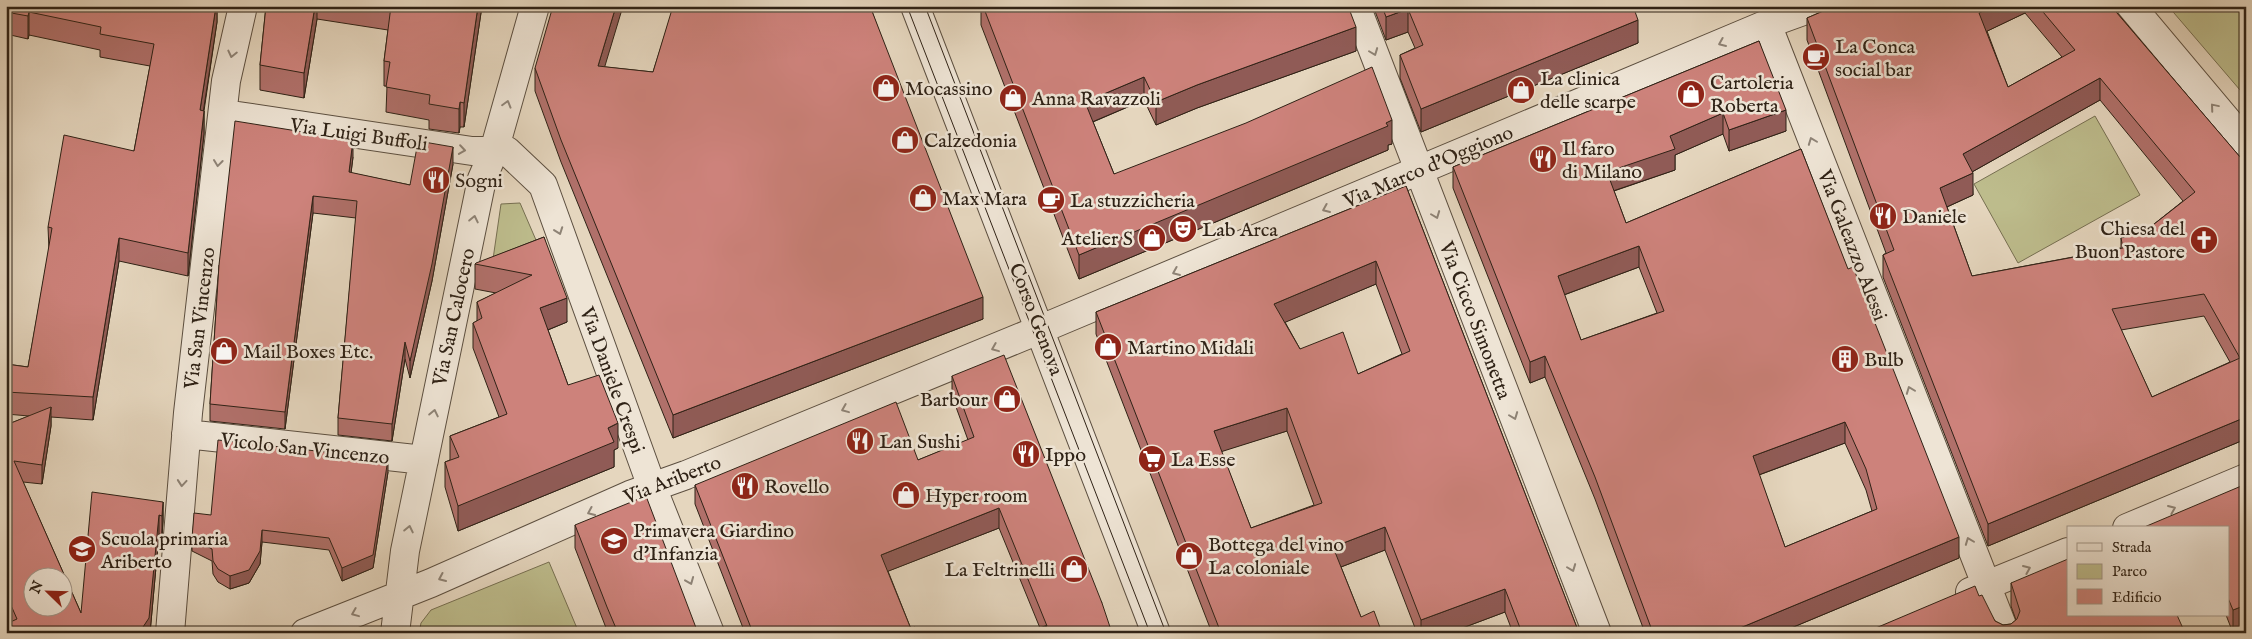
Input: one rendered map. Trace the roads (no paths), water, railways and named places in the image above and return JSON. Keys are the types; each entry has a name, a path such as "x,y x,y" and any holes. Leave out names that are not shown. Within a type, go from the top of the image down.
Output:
{"street":[{"name":"Via San Vincenzo","path":"170,633 186,434 224,114 226,81 243,6"},
{"name":"Via San Calocero","path":"394,633 405,551 482,179 494,151 535,6"},
{"name":"Corso Genova","path":"915,6 1041,329 1156,633"},
{"name":"Via Cicco Simonetta","path":"1356,6 1597,633"},
{"name":"Via Marco d'Oggiono","path":"1041,329 1767,24 1817,6"},
{"path":"2130,6 2246,144"},
{"name":"Via Galeazzo Alessi","path":"1767,24 2006,633"},
{"name":"Via Luigi Buffoli","path":"224,114 464,150 494,151"},
{"name":"Via Daniele Crespi","path":"494,151 507,151 543,186 652,487 710,633"},
{"name":"Via Ariberto","path":"305,633 400,595 652,487 1041,329"},
{"name":"Vicolo San Vincenzo","path":"186,434 424,460"},
{"path":"2132,526 2246,478"},
{"path":"1950,600 1987,587 2067,552"}],"tram line":[{"path":"907,6 1150,633"},
{"path":"925,6 1166,633"}],"place":[{"name":"La Conca social bar","path":"1816,57"},
{"name":"Mocassino","path":"886,88"},
{"name":"La clinica delle scarpe","path":"1521,90"},
{"name":"Cartoleria Roberta","path":"1691,94"},
{"name":"Anna Ravazzoli","path":"1013,98"},
{"name":"Calzedonia","path":"905,140"},
{"name":"Il faro di Milano","path":"1543,159"},
{"name":"Sogni","path":"436,180"},
{"name":"Max Mara","path":"923,198"},
{"name":"La stuzzicheria","path":"1051,200"},
{"name":"Daniele","path":"1883,216"},
{"name":"Lab Arca","path":"1183,229"},
{"name":"Atelier S","path":"1152,238"},
{"name":"Chiesa del Buon Pastore","path":"2204,240"},
{"name":"Martino Midali","path":"1108,347"},
{"name":"Mail Boxes Etc.","path":"224,351"},
{"name":"Bulb","path":"1845,359"},
{"name":"Barbour","path":"1007,399"},
{"name":"Lan Sushi","path":"860,441"},
{"name":"Ippo","path":"1026,454"},
{"name":"La Esse","path":"1152,459"},
{"name":"Rovello","path":"745,486"},
{"name":"Hyper room","path":"906,495"},
{"name":"Primavera Giardino d'Infanzia","path":"614,541"},
{"name":"Scuola primaria Ariberto","path":"82,549"},
{"name":"Bottega del vino La coloniale","path":"1189,556"},
{"name":"La Feltrinelli","path":"1074,569"}]}
